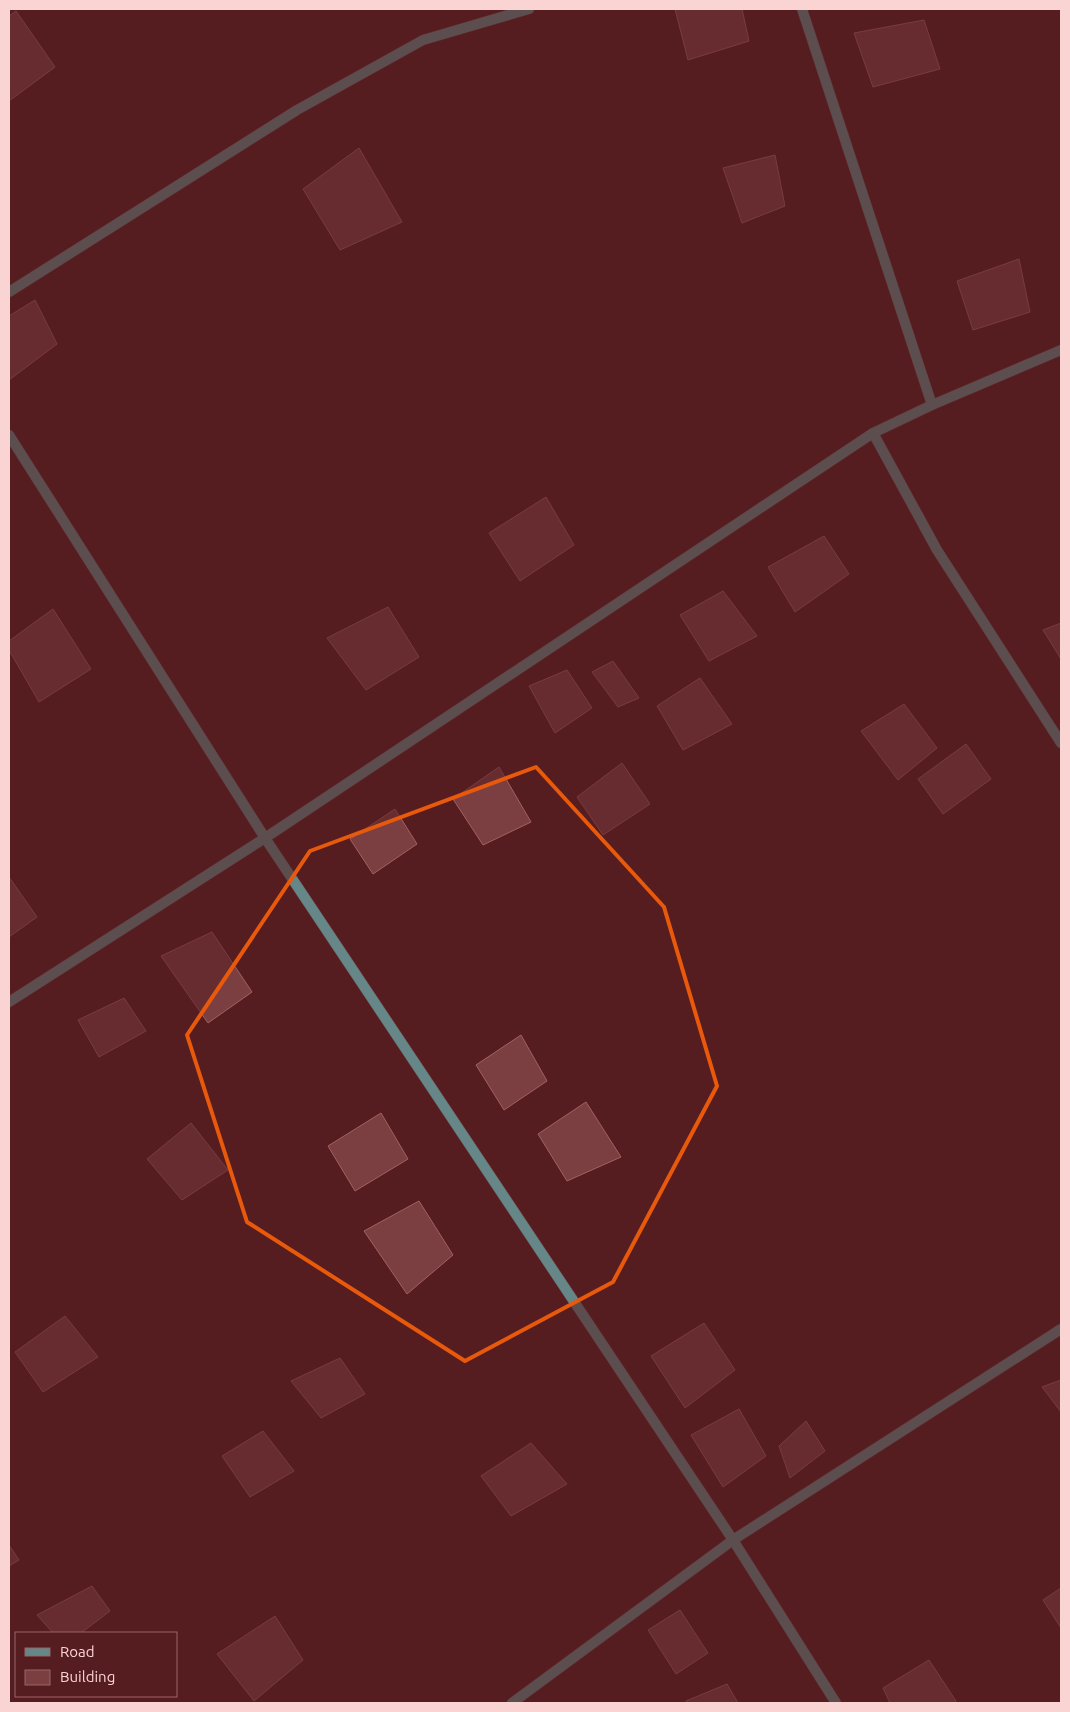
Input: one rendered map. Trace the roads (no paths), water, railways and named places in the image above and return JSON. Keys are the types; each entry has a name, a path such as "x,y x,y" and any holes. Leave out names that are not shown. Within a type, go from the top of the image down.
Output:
{"street":[{"path":"9,292 296,110 423,40 530,9"},
{"path":"802,9 932,405"},
{"path":"9,1002 265,838 874,433 932,405 1061,350"},
{"path":"874,433 937,550 1061,743"},
{"path":"9,435 265,838 733,1540 836,1703"},
{"path":"512,1703 733,1540 1061,1329"}]}
